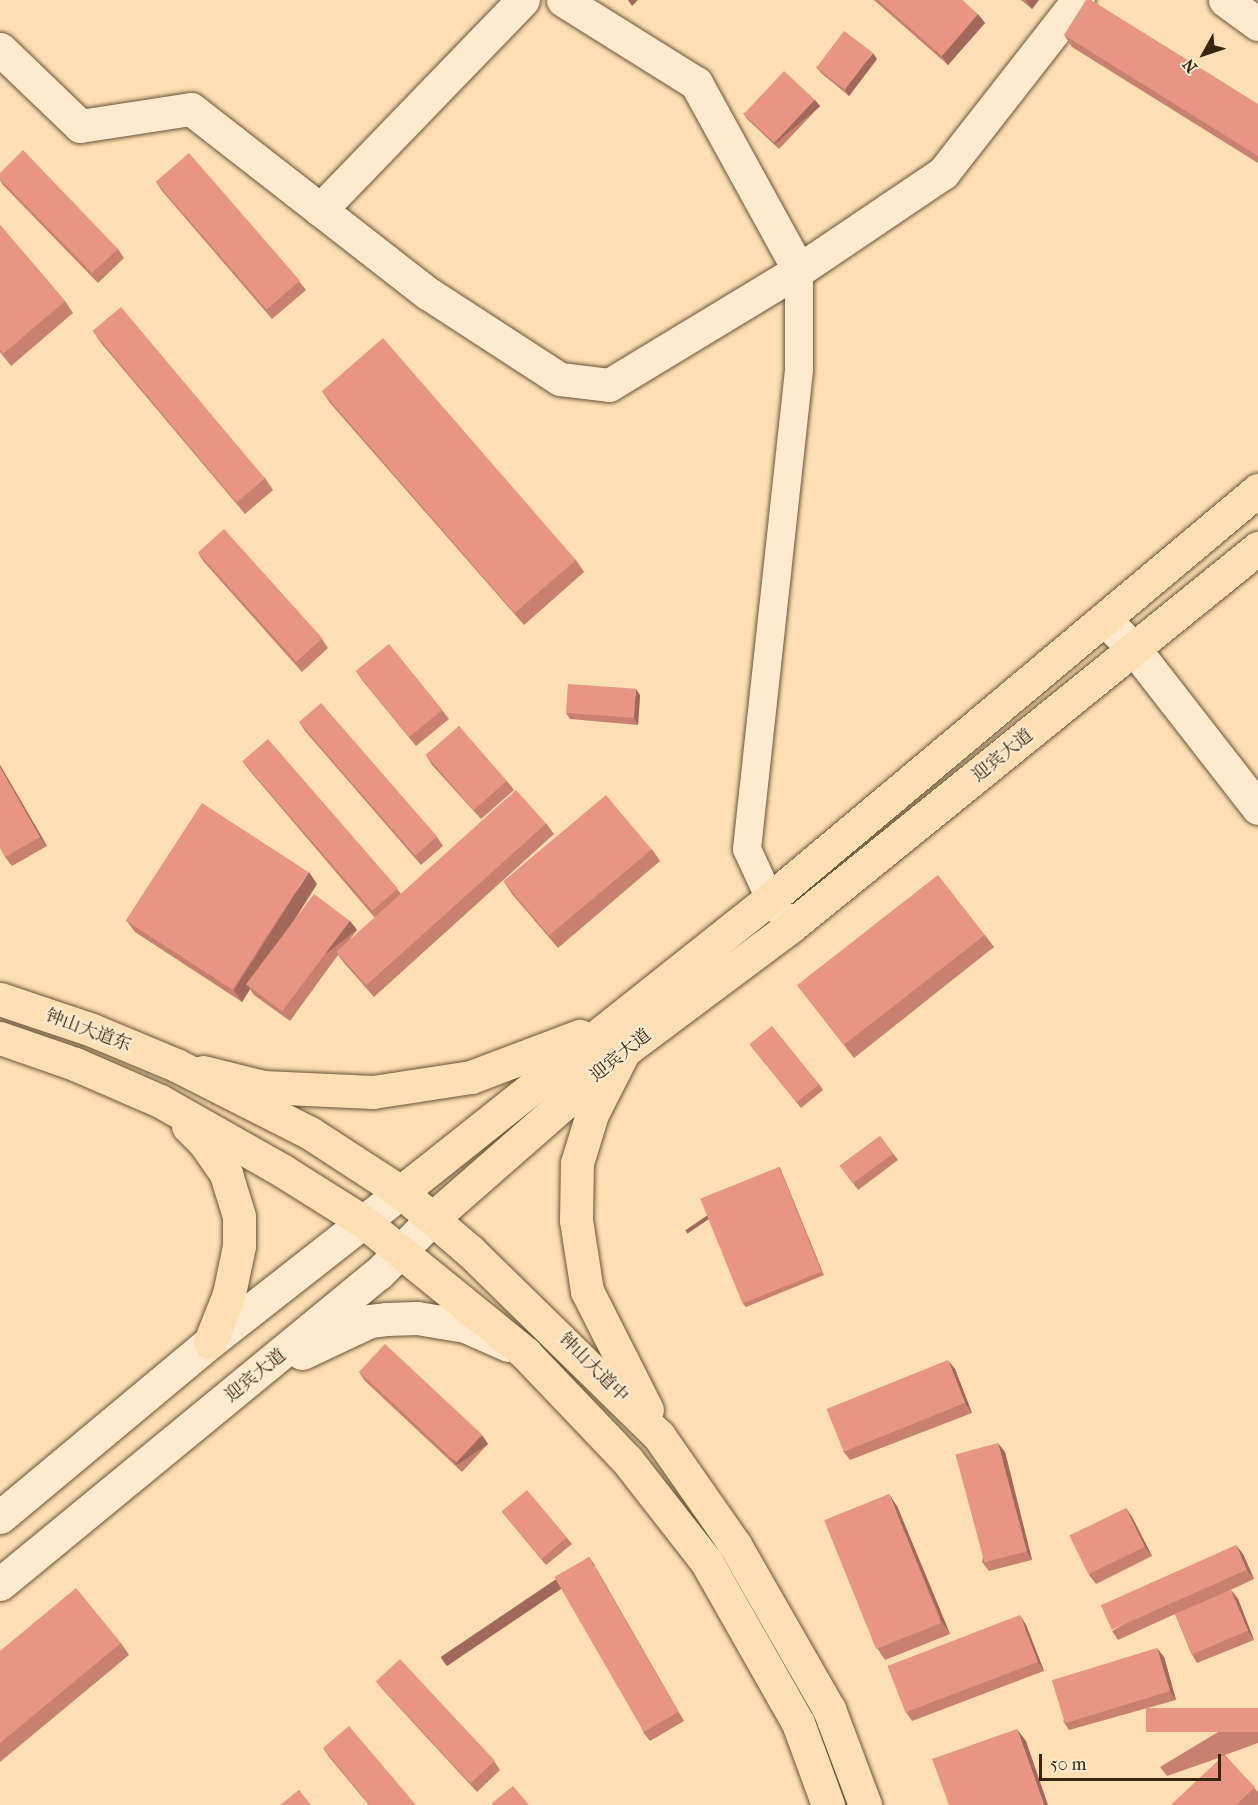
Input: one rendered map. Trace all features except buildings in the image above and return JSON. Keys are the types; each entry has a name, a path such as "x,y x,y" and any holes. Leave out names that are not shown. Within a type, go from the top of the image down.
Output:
{"main road":[{"name":"迎宾大道","path":"433,1218 615,1039 770,899 1258,490"},
{"name":"迎宾大道","path":"401,1192 615,1039 791,926 1135,651 1258,548"},
{"name":"钟山大道东","path":"0,999 92,1030 176,1065"},
{"name":"钟山大道东","path":"0,1038 75,1064 160,1101"},
{"path":"176,1065 263,1086 373,1092 471,1077 615,1039"},
{"path":"615,1039 577,1163 576,1220 587,1291 659,1436"},
{"name":"钟山大道中","path":"176,1065 310,1133 401,1192 433,1218 561,1336 659,1436 735,1545 830,1709 865,1805"},
{"path":"160,1101 204,1142 226,1174 239,1216 239,1246 229,1294 210,1342"},
{"name":"钟山大道中","path":"160,1101 364,1222 400,1252 443,1282 525,1353 627,1460 706,1562 798,1723 828,1805"}],"street":[{"path":"320,210 523,0"},
{"path":"563,0 696,83 799,270 800,369 747,849 770,899 791,926"},
{"path":"0,49 80,126 190,109 429,294 560,379 609,385 799,270 943,173 1078,0"},
{"path":"1225,0 1258,24"},
{"path":"1104,619 1135,651 1258,808"},
{"name":"迎宾大道","path":"0,1517 210,1342 401,1192"},
{"name":"迎宾大道","path":"0,1584 259,1373 400,1252 433,1218"},
{"path":"259,1373 370,1321 386,1318 417,1318 465,1326 525,1353"}]}
